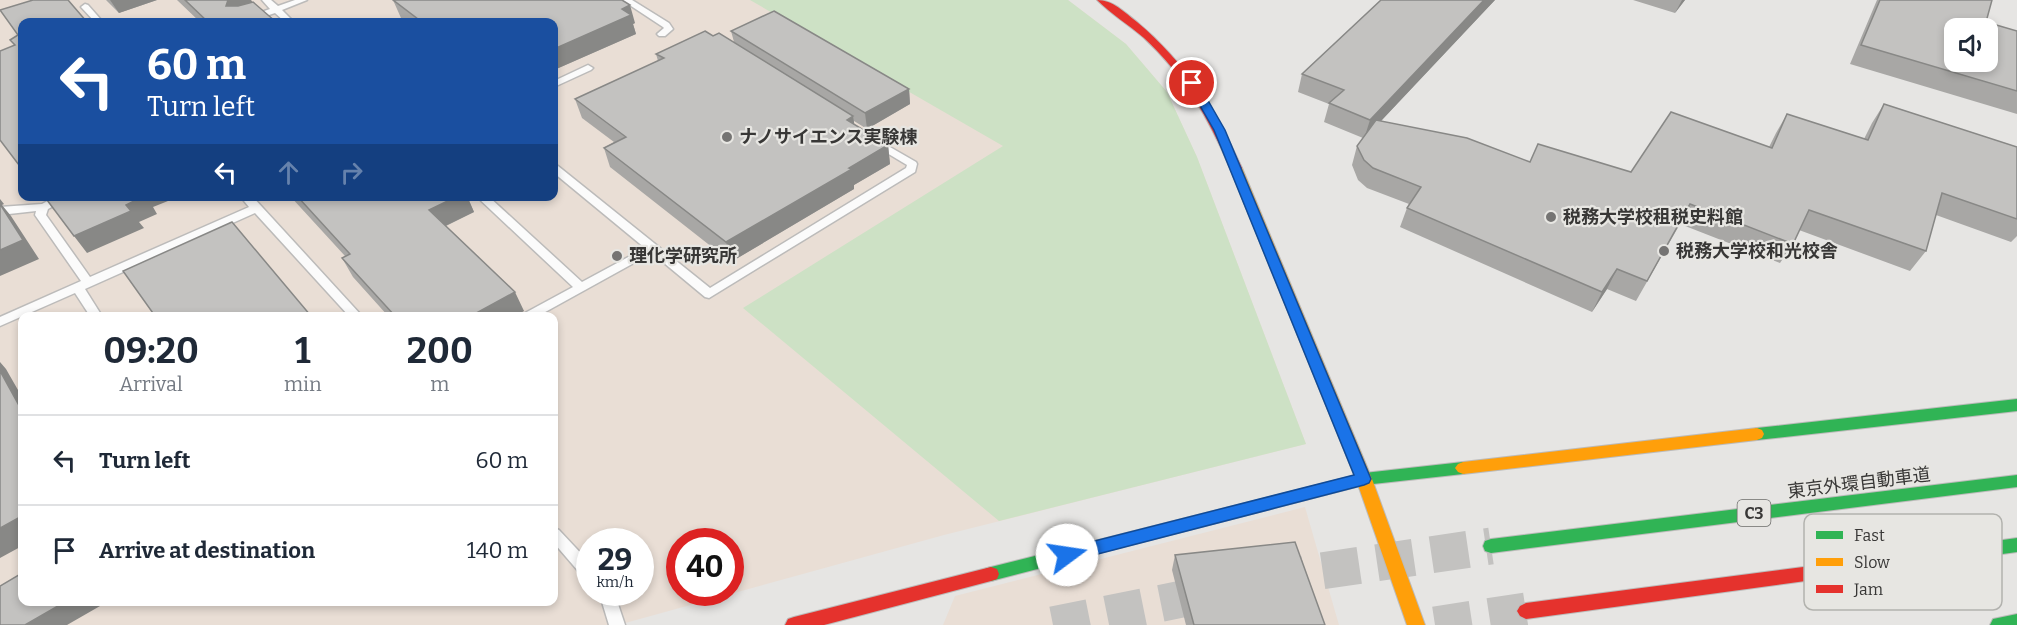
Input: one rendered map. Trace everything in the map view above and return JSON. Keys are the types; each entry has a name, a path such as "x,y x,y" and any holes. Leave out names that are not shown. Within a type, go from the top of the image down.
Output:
{"main road":[{"path":"1102,0 1130,18 1163,48 1192,83 1220,130 1364,479 1416,625"},
{"path":"794,625 1364,479 2017,405"},
{"name":"東京外環自動車道","path":"1491,546 2017,481"},
{"path":"2002,547 2017,545"},
{"path":"1526,611 1804,574"},
{"path":"1999,625 2017,622"}],"lane":[{"path":"266,0 285,18"},
{"path":"253,18 303,0"},
{"path":"626,0 666,25 669,29 662,34"},
{"path":"85,7 95,18"},
{"path":"558,82 588,68"},
{"path":"558,171 709,294 911,170 912,165 861,133"},
{"path":"0,211 44,207 57,201"},
{"path":"249,201 352,312"},
{"path":"486,201 581,288"},
{"path":"44,207 40,215 83,286 94,312"},
{"path":"23,312 255,209"},
{"path":"536,312 651,249"},
{"path":"0,322 18,314"},
{"path":"558,538 576,558"},
{"path":"612,606 617,625"}],"shaded area":[{"name":"理化学研究所","path":"0,0 1068,0 1126,44 1167,92 1197,157 1306,444 944,535 744,590 744,528 666,528 666,606 687,606 618,625 0,625"},
{"path":"1305,507 1339,625 943,625 955,596"}],"green space":[{"path":"750,0 1068,0 1126,44 1167,92 1197,157 1306,444 999,521 743,308 1003,146"}],"building":[{"path":"33,0 68,0 84,18 18,18 18,35 0,10"},
{"path":"185,0 228,0 226,6 253,2 271,18 204,18"},
{"path":"393,0 622,0 630,5 622,9 631,15 558,47 558,18 417,18"},
{"path":"1381,0 1484,0 1370,120 1329,103 1344,90 1302,74"},
{"path":"1880,0 1992,0 1987,18 1944,18 1944,69 1861,45"},
{"path":"774,11 909,89 865,113 731,31"},
{"path":"1998,25 2017,31 2017,91 1953,72 1998,72"},
{"name":"ナノサイエンス実験棟","path":"705,31 713,36 719,33 853,116 847,120 888,145 849,168 852,169 726,242 604,148 626,137 575,99 664,58 656,54"},
{"path":"18,35 18,164 0,140 0,51 15,45 10,40"},
{"path":"1884,104 2017,147 2017,219 1942,193 1926,251 1809,210 1793,244 1690,204 1647,281 1617,269 1602,292 1407,208 1421,187 1373,168 1364,160 1357,146 1376,120 1467,138 1530,162 1538,144 1631,172 1671,112 1772,148 1787,114 1868,140"},
{"path":"48,201 134,201 126,205 131,211 74,236"},
{"path":"302,201 448,201 429,210 515,292 478,312 391,312 342,258 350,254"},
{"path":"0,204 23,240 0,250"},
{"path":"232,222 308,312 152,312 123,271"},
{"path":"0,371 18,404 18,518 0,528"},
{"path":"1295,542 1325,625 1194,625 1175,555"},
{"path":"18,575 18,606 58,606 25,625 0,625 0,586"}],"tunnel":[{"path":"1053,625 1321,571 1491,546"},
{"path":"1435,625 1526,611"}],"traffic: fast":[{"path":"1757,434 2017,405"},
{"path":"991,574 1364,479 1463,468"},
{"path":"1491,546 2017,481"},
{"path":"2002,547 2017,545"},
{"path":"1999,625 2017,622"}],"traffic: slow":[{"path":"1236,168 1364,479 1416,625"},
{"path":"1463,468 1757,434"}],"traffic: jam":[{"path":"1102,0 1147,36 1182,73 1211,116 1236,168"},
{"path":"794,625 991,574"},
{"path":"1526,611 1804,574"}],"place":[{"name":"ナノサイエンス実験棟","path":"727,137"},
{"name":"税務大学校租税史料館","path":"1551,217"},
{"name":"税務大学校和光校舎","path":"1664,251"},
{"name":"理化学研究所","path":"617,256"}],"route":[{"path":"1067,555 1364,479 1220,130 1192,83"}]}
